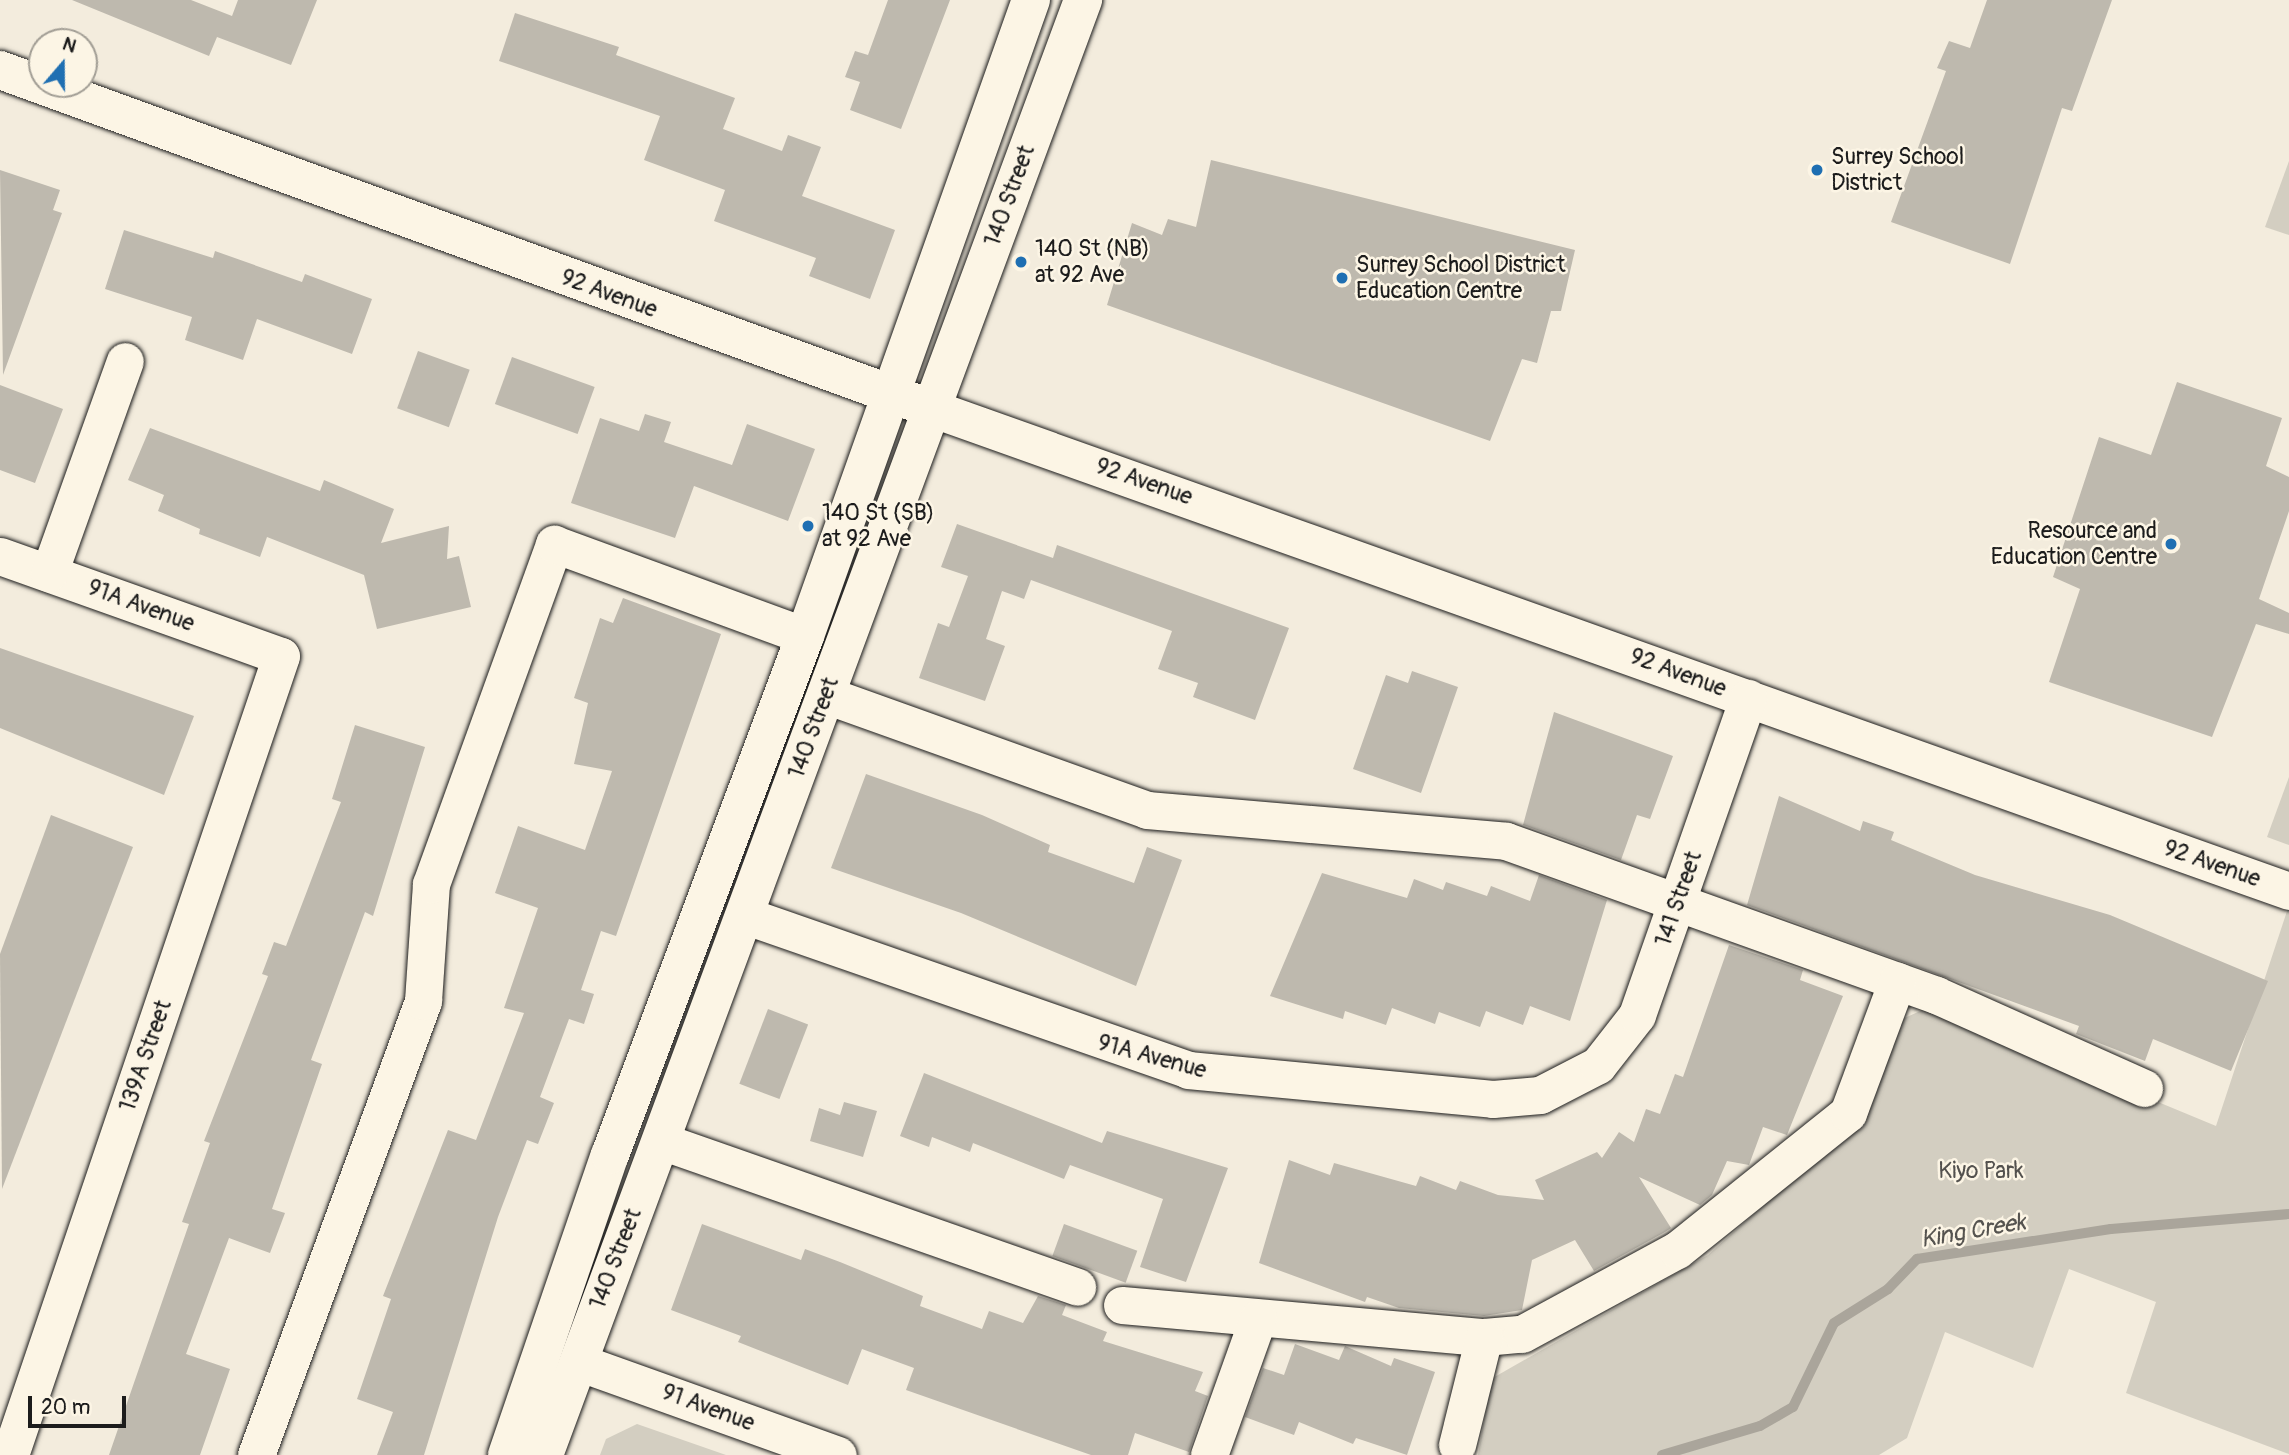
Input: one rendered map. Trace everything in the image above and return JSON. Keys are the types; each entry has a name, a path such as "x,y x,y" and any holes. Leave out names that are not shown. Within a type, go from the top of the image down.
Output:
{"main road":[{"name":"140 Street","path":"507,1455 610,1155 805,636 1031,0"},
{"name":"140 Street","path":"544,1455 1083,0"},
{"name":"92 Avenue","path":"0,70 931,408"},
{"path":"578,1362 564,1353 563,1338 613,1199 610,1155"}],"street":[{"path":"49,573 125,361"},
{"name":"92 Avenue","path":"931,408 2289,891"},
{"path":"256,1455 416,1022 427,979 431,884 554,544 805,636"},
{"name":"91A Avenue","path":"0,556 282,656"},
{"name":"139A Street","path":"10,1455 282,656"},
{"path":"827,695 1147,810 1506,841 1897,981 2144,1088"},
{"name":"141 Street","path":"1577,1080 1608,1057 1631,1027 1678,903 1748,698"},
{"name":"91A Avenue","path":"744,915 1188,1070 1493,1099 1540,1095 1577,1080"},
{"path":"1122,1305 1484,1337 1522,1334 1677,1250 1847,1113 1897,981"},
{"path":"662,1141 1077,1287"},
{"path":"1209,1455 1258,1318"},
{"path":"1457,1445 1484,1337"},
{"name":"91 Avenue","path":"578,1362 838,1455"}],"green space":[{"path":"2289,161 2289,235 2265,227"},
{"path":"2289,777 2289,845 2267,837"},
{"name":"Kiyo Park","path":"2289,905 2289,1454 2126,1393 2156,1302 2069,1269 2033,1368 1945,1332 1907,1438 1879,1455 1478,1455 1491,1379 1708,1255 1855,1124 1898,1021 1929,1007 2216,1126"},
{"path":"637,1424 726,1455 600,1455 606,1439"}],"building":[{"path":"72,0 191,0 232,16 238,0 317,0 291,65 217,37 209,56"},
{"path":"888,0 950,0 901,129 850,110 860,82 845,77 855,51 868,55"},
{"path":"1987,0 2112,0 2072,111 2062,108 2010,264 1891,222 1946,71 1937,68 1949,41 1970,48"},
{"path":"515,13 619,47 616,55 735,98 723,129 782,151 788,135 821,147 802,196 895,230 870,299 809,276 816,258 714,221 725,190 644,160 660,116 499,61"},
{"name":"Surrey School District Education Centre","path":"1211,160 1575,250 1561,311 1551,311 1537,363 1522,359 1490,441 1107,305 1132,223 1162,235 1168,219 1196,227"},
{"path":"0,170 60,190 53,210 62,213 3,375"},
{"path":"124,230 213,258 215,251 302,282 305,274 372,299 352,354 257,319 243,360 185,340 192,317 105,289"},
{"path":"418,351 470,370 449,427 397,408"},
{"path":"512,357 595,387 578,434 495,404"},
{"name":"Resource and Education Centre","path":"2177,382 2282,418 2266,466 2289,477 2289,511 2259,599 2289,613 2289,634 2256,624 2212,737 2049,682 2080,589 2053,577 2099,437 2151,455"},
{"path":"0,385 63,409 35,483 0,470"},
{"path":"645,414 671,422 664,442 732,465 747,424 815,449 788,521 694,486 675,538 571,503 600,418 639,431"},
{"path":"150,428 320,491 324,480 394,509 381,543 449,526 447,559 459,556 471,607 377,629 364,575 267,537 260,557 199,534 200,529 158,511 164,495 128,480"},
{"path":"957,524 1053,558 1057,545 1289,628 1255,720 1193,697 1198,683 1158,669 1172,631 1031,580 1024,599 1002,591 986,639 1005,646 985,701 919,678 938,623 949,627 968,576 941,567"},
{"path":"623,598 721,634 616,936 601,931 581,990 594,994 584,1024 569,1019 540,1097 554,1103 538,1144 527,1140 498,1217 424,1455 377,1455 393,1412 357,1399 391,1299 383,1296 448,1130 476,1140 524,1013 504,1008 538,908 495,893 518,826 585,850 612,771 574,764 588,703 574,698 600,618 613,623"},
{"path":"0,648 194,716 164,795 0,728"},
{"path":"1412,671 1458,687 1421,793 1353,769 1386,675 1408,683"},
{"path":"1554,712 1673,756 1650,819 1637,815 1621,860 1523,825"},
{"path":"355,725 425,747 373,916 365,912 311,1060 322,1064 272,1209 285,1213 270,1253 229,1238 186,1354 230,1369 200,1455 109,1455 189,1224 182,1222 210,1143 204,1141 268,976 262,974 274,942 286,946 341,802 332,799"},
{"path":"866,774 982,815 1050,845 1048,852 1134,883 1147,847 1182,860 1136,986 961,913 831,868"},
{"path":"1779,796 1860,831 1863,821 1894,832 1891,840 1975,875 2110,915 2268,981 2231,1071 2153,1039 2145,1061 2076,1034 2079,1026 1747,905"},
{"path":"51,815 133,847 2,1189 0,954"},
{"path":"1322,873 1407,898 1414,879 1443,890 1446,882 1487,896 1491,886 1530,901 1539,875 1607,900 1570,1021 1530,1006 1523,1025 1486,1011 1480,1027 1439,1012 1435,1024 1392,1008 1386,1025 1345,1011 1343,1019 1270,996"},
{"path":"1729,945 1803,970 1800,980 1843,996 1787,1135 1763,1127 1749,1165 1727,1161 1712,1195 1700,1205 1639,1177 1671,1228 1594,1271 1575,1240 1532,1260 1522,1310 1484,1316 1399,1308 1367,1297 1365,1302 1259,1263 1289,1160 1330,1175 1334,1163 1416,1186 1420,1176 1456,1190 1460,1181 1498,1195 1544,1200 1535,1180 1597,1152 1602,1158 1619,1132 1634,1142 1646,1109 1660,1114 1675,1074 1683,1077"},
{"path":"768,1009 808,1024 779,1099 739,1084"},
{"path":"924,1073 1102,1143 1107,1131 1228,1168 1186,1282 1140,1267 1163,1199 1070,1165 1064,1179 973,1143 970,1152 932,1137 929,1147 900,1136"},
{"path":"844,1102 877,1111 863,1157 810,1141 819,1108 840,1115"},
{"path":"702,1224 801,1260 805,1249 840,1262 923,1296 920,1306 982,1329 989,1311 1023,1323 1038,1296 1066,1305 1062,1315 1107,1332 1103,1341 1203,1372 1195,1391 1208,1396 1189,1452 1135,1433 1128,1455 1091,1455 906,1390 914,1368 862,1349 848,1385 738,1342 741,1336 671,1310"},
{"path":"1064,1224 1137,1251 1126,1283 1052,1256"},
{"path":"1295,1344 1339,1360 1345,1346 1391,1366 1394,1358 1435,1372 1407,1455 1356,1438 1353,1444 1299,1422 1294,1435 1245,1417 1263,1368 1284,1375"}],"waterway":[{"name":"King Creek","path":"1662,1455 1760,1426 1793,1407 1834,1323 1888,1289 1917,1259 2111,1229 2289,1214"}],"place":[{"name":"Surrey School District","path":"1817,170"},
{"name":"140 St (NB) at 92 Ave","path":"1021,262"},
{"name":"Surrey School District Education Centre","path":"1342,278"},
{"name":"140 St (SB) at 92 Ave","path":"808,526"},
{"name":"Resource and Education Centre","path":"2171,544"}]}
